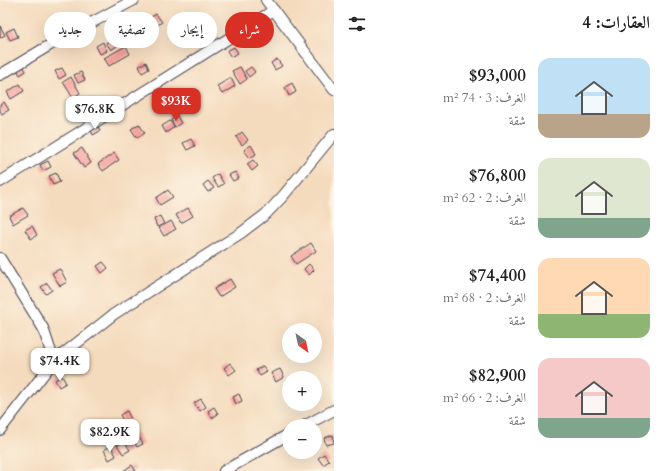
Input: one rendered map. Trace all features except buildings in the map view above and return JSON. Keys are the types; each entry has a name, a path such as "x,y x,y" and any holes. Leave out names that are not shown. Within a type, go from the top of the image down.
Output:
{"street":[{"path":"0,75 50,45 134,0"},
{"path":"266,0 334,90"},
{"path":"0,182 274,10"},
{"path":"0,430 54,361 114,314 241,233 266,214 283,196 334,134"},
{"path":"0,258 4,274 43,328 54,361"},
{"path":"317,419 334,410"},
{"path":"224,471 282,438"}]}
